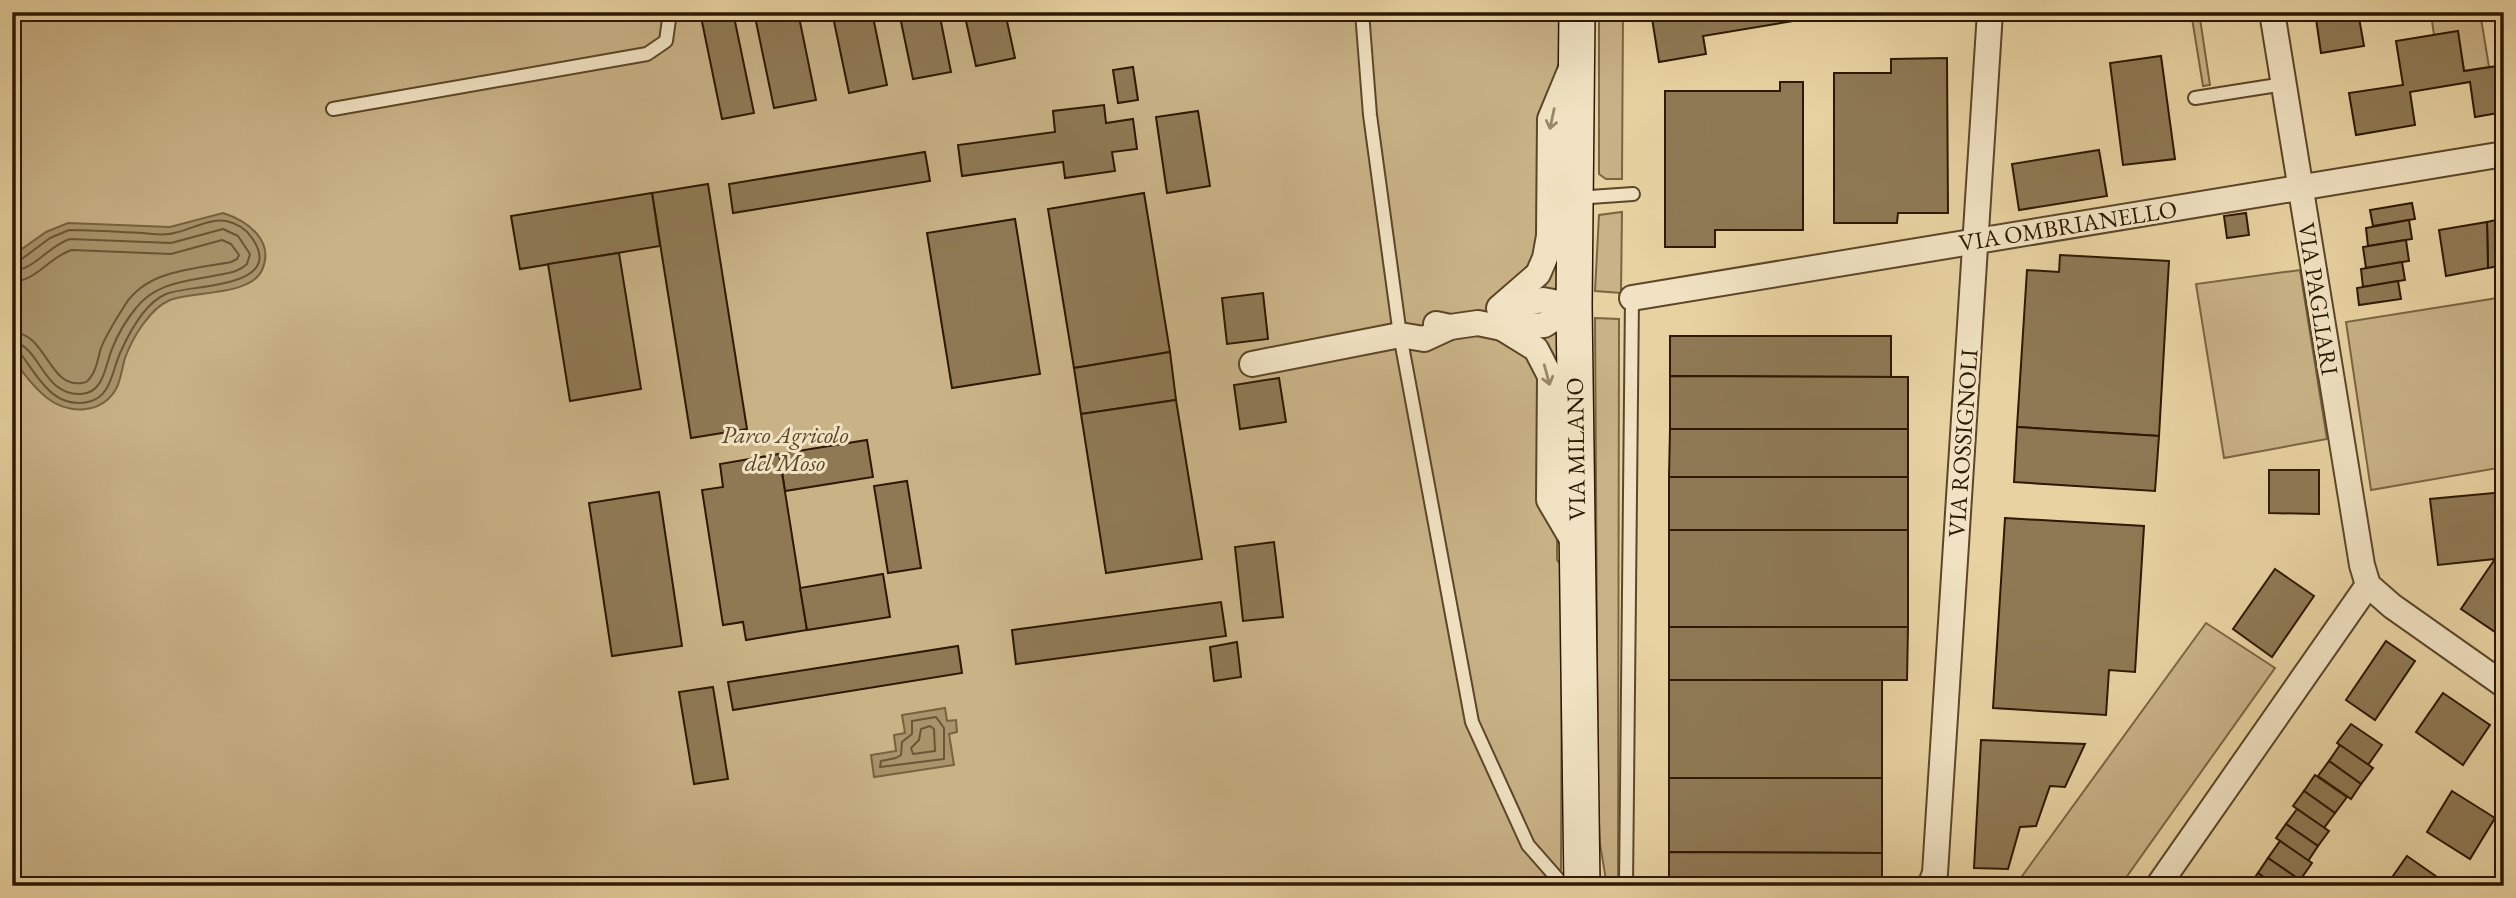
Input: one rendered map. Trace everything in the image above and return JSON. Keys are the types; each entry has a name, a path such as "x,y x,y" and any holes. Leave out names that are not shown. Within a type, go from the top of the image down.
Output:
{"main road":[{"name":"VIA MILANO","path":"1577,12 1574,306 1582,886"}],"street":[{"name":"VIA ROSSIGNOLI","path":"1935,881 1990,12"},
{"name":"VIA PAGLIARI","path":"2272,12 2362,565 2368,585"},
{"path":"1494,320 1538,274 1545,258 1549,236 1550,119 1576,56"},
{"name":"VIA OMBRIANELLO","path":"1632,298 2504,154"},
{"path":"1252,364 1400,335 1421,322 1450,327 1494,320 1544,325 1574,306"},
{"path":"1494,320 1536,349 1550,376 1549,500 1578,548"},
{"path":"2158,886 2368,585 2392,606 2504,685"}],"lane":[{"path":"333,109 647,54 666,41 670,12"},
{"path":"1362,12 1370,115 1400,335 1472,722 1528,845 1564,886"},
{"path":"2194,98 2284,84"},
{"path":"1575,198 1633,194"},
{"path":"1626,886 1632,298"}],"green space":[{"name":"Parco Agricolo del Moso","path":"12,12 1565,12 1565,52 1557,74 1557,560 1562,566 1561,868 1558,886 12,886"},
{"path":"1599,12 1623,12 1622,179 1606,179 1599,174"},
{"path":"2191,12 2199,12 2210,85 2203,86"},
{"path":"2480,12 2489,67 2464,71 2458,32 2434,35 2431,14"},
{"path":"1622,212 1621,293 1595,291 1599,215"},
{"path":"2300,270 2327,439 2224,458 2196,284"},
{"path":"2504,297 2504,467 2371,490 2346,322"},
{"path":"1595,318 1619,319 1618,886 1607,886 1600,844 1598,804"},
{"path":"2206,623 2275,668 2120,886 1961,886 1959,880 2017,883"}],"water":[{"path":"223,213 250,227 262,241 265,260 256,278 234,289 180,297 162,304 148,317 132,342 116,389 102,404 84,409 65,407 47,398 32,383 17,364 12,352 12,256 46,232 68,223 170,227"},
{"path":"945,708 947,721 956,720 957,732 949,734 954,765 874,777 871,755 896,751 894,735 905,733 902,715"}],"building":[{"path":"700,12 733,12 754,113 722,119"},
{"path":"754,12 798,12 816,100 774,108"},
{"path":"832,12 872,12 887,85 849,93"},
{"path":"899,12 939,12 951,72 913,79"},
{"path":"964,12 1005,12 1015,58 976,66"},
{"path":"1651,12 1848,12 1703,36 1706,54 1659,62"},
{"path":"2315,12 2358,12 2364,46 2321,53"},
{"path":"2458,31 2464,71 2504,65 2504,112 2475,117 2470,82 2410,92 2415,125 2356,135 2349,93 2403,85 2396,41"},
{"path":"2161,56 2175,159 2123,165 2110,63"},
{"path":"1947,58 1948,213 1898,213 1897,223 1834,223 1834,73 1891,73 1891,59"},
{"path":"1133,67 1138,100 1118,103 1113,70"},
{"path":"1780,82 1803,82 1803,230 1715,230 1715,247 1665,247 1665,91 1780,91"},
{"path":"1104,105 1106,123 1133,119 1137,149 1112,152 1115,171 1065,178 1063,162 962,176 958,145 1055,132 1053,111"},
{"path":"1198,111 1210,186 1167,193 1156,117"},
{"path":"2099,150 2107,196 2019,210 2012,164"},
{"path":"925,152 930,181 733,213 729,184"},
{"path":"708,184 747,429 691,438 652,193"},
{"path":"652,193 660,246 520,269 511,216"},
{"path":"1144,193 1170,352 1074,368 1048,209"},
{"path":"2412,203 2415,219 2373,226 2370,210"},
{"path":"2246,213 2249,235 2227,238 2224,216"},
{"path":"2504,218 2504,265 2488,268 2487,222"},
{"path":"1015,219 1040,374 952,388 927,233"},
{"path":"2409,220 2412,239 2368,246 2366,228"},
{"path":"2487,222 2488,268 2446,276 2439,230"},
{"path":"2406,240 2409,261 2366,268 2363,247"},
{"path":"619,253 641,389 570,401 548,264"},
{"path":"2060,255 2169,261 2159,436 2017,427 2027,270 2059,272"},
{"path":"2402,262 2405,280 2363,287 2361,269"},
{"path":"2398,281 2401,299 2359,305 2357,288"},
{"path":"1263,293 1268,339 1227,344 1222,298"},
{"path":"1670,336 1891,336 1891,377 1670,376"},
{"path":"1170,352 1176,400 1081,414 1074,368"},
{"path":"1670,376 1908,377 1908,429 1670,429"},
{"path":"1279,378 1286,422 1240,429 1234,385"},
{"path":"1176,400 1202,559 1106,573 1081,414"},
{"path":"2017,427 2159,436 2155,491 2014,482"},
{"path":"1670,429 1908,429 1908,477 1669,477"},
{"path":"867,440 873,477 785,491 779,454"},
{"path":"779,454 807,630 746,640 743,622 723,625 702,490 723,487 720,464"},
{"path":"2269,470 2319,470 2319,514 2269,513"},
{"path":"1669,477 1908,477 1908,530 1669,530"},
{"path":"907,481 921,568 888,573 874,486"},
{"path":"659,492 682,646 612,656 589,503"},
{"path":"2504,492 2504,638 2461,609 2495,559 2438,565 2430,499"},
{"path":"2005,518 2144,526 2135,672 2109,670 2106,715 1993,708"},
{"path":"1669,530 1908,530 1908,627 1669,627"},
{"path":"1274,542 1283,617 1243,621 1235,547"},
{"path":"2275,569 2314,596 2272,657 2233,629"},
{"path":"883,574 890,617 807,630 800,588"},
{"path":"1221,602 1226,636 1016,664 1012,630"},
{"path":"1669,627 1908,627 1907,680 1669,680"},
{"path":"2386,641 2415,661 2375,720 2346,700"},
{"path":"1237,642 1241,677 1214,681 1210,647"},
{"path":"958,646 962,673 733,710 728,682"},
{"path":"1669,680 1882,680 1882,778 1669,778"},
{"path":"713,687 728,779 694,784 679,692"},
{"path":"2443,693 2490,725 2463,765 2416,732"},
{"path":"2351,724 2382,745 2368,765 2337,743"},
{"path":"1981,740 2085,744 2065,787 2050,786 2036,826 2020,827 2008,869 1974,868"},
{"path":"2340,745 2373,768 2361,784 2329,761"},
{"path":"2329,761 2361,784 2351,799 2318,776"},
{"path":"2315,775 2347,797 2335,813 2304,791"},
{"path":"1669,778 1882,778 1882,853 1669,852"},
{"path":"2304,791 2335,813 2324,828 2293,806"},
{"path":"2452,791 2495,818 2470,859 2427,832"},
{"path":"2297,809 2329,831 2318,846 2286,824"},
{"path":"2286,824 2318,846 2308,861 2276,838"},
{"path":"2280,841 2312,863 2300,880 2268,858"},
{"path":"1669,852 1882,853 1882,886 1669,886"},
{"path":"2407,856 2447,884 2386,886"},
{"path":"2268,858 2300,880 2296,886 2276,886 2258,873"},
{"path":"2258,873 2276,886 2249,886"}]}
